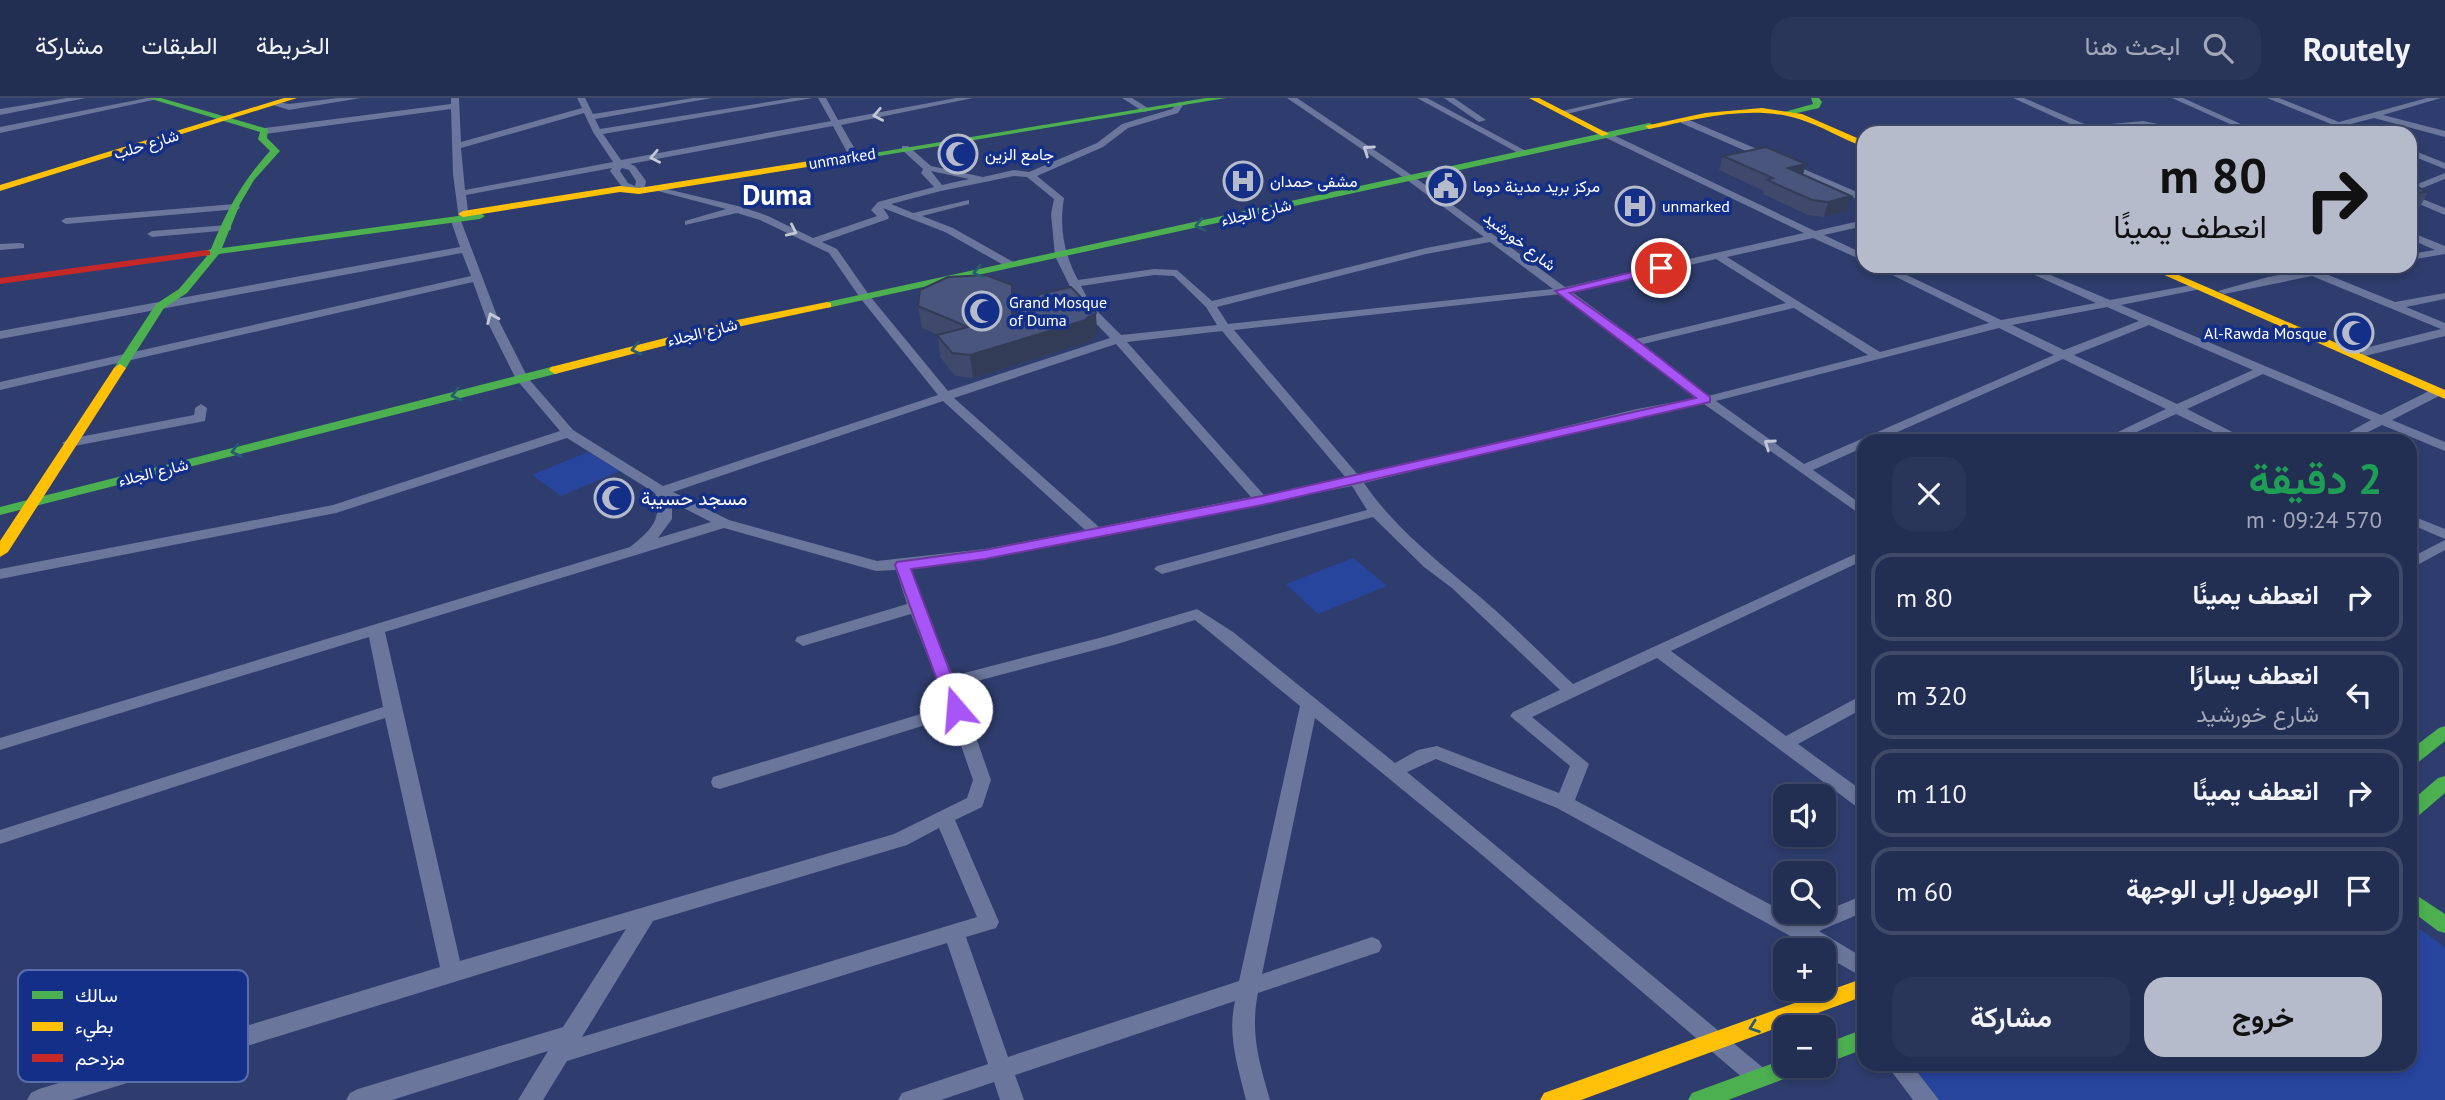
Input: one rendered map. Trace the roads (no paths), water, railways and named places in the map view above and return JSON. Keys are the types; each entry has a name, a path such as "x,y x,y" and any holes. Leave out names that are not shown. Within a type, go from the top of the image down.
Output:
{"street":[{"path":"0,112 82,98"},
{"path":"0,130 153,98 265,131 455,102 465,249 493,321 522,379 568,433 661,491 724,523 876,566 985,554 1262,501 1637,413 1706,400 2001,324 2197,287"},
{"name":"شارع حلب","path":"0,188 274,101 293,98"},
{"path":"274,101 289,107 357,98"},
{"path":"581,98 597,132 619,164 632,167 641,181 639,191 625,185 615,170 619,164"},
{"path":"457,145 588,114 708,98"},
{"path":"597,132 809,98"},
{"path":"822,98 854,156"},
{"path":"462,193 970,98"},
{"path":"1126,98 1147,110"},
{"name":"unmarked","path":"0,281 214,254 461,218 1112,116 1183,102 1222,98"},
{"name":"شارع خورشيد","path":"1295,98 1410,178 1634,343 1706,400 1857,508"},
{"path":"1421,98 1525,151"},
{"path":"1448,98 1525,151"},
{"path":"1533,98 1857,255"},
{"path":"1562,112 1632,98"},
{"path":"1605,134 1608,130 1717,107 1730,98 1749,107 1817,123 1857,141"},
{"path":"2017,98 2083,126"},
{"path":"2176,98 2242,126"},
{"path":"2271,98 2345,126"},
{"path":"2340,124 2437,98"},
{"path":"1605,134 1733,111 1800,111 1810,109 1817,100"},
{"path":"1817,100 1821,115 1857,132"},
{"path":"884,217 876,210 881,204 981,179 1014,173 1030,174 1100,145 1125,126 1175,111 1183,102"},
{"path":"1112,116 1125,126"},
{"path":"2377,116 2415,126"},
{"name":"شارع حلب","path":"0,181 217,119"},
{"path":"1684,121 1857,196"},
{"path":"2106,126 2141,122 2154,122 2162,126"},
{"path":"2417,127 2445,134"},
{"path":"0,552 160,306 183,291 214,254 250,179 275,151 262,139 265,131"},
{"name":"شارع الجلاء","path":"0,511 732,325 1060,256 1605,134"},
{"path":"905,148 928,168 981,179"},
{"path":"2417,155 2445,166"},
{"path":"928,168 926,173 940,188"},
{"path":"1030,174 1059,198 1056,214 1060,256 1086,307 1118,339 1262,501"},
{"path":"2417,187 2445,176"},
{"path":"657,188 764,218 833,251 865,297 946,397 1095,531"},
{"path":"2417,200 2445,212"},
{"path":"814,241 884,217 910,216 966,202"},
{"path":"881,204 949,230 1011,265"},
{"path":"66,221 235,207"},
{"path":"689,223 738,209"},
{"path":"661,491 1118,339 1561,291 1857,225"},
{"path":"152,234 227,228"},
{"path":"2417,238 2445,251"},
{"path":"1210,305 1426,251 1491,239"},
{"path":"0,247 20,246"},
{"path":"0,335 465,249"},
{"path":"2417,256 2445,251"},
{"path":"1717,255 1877,355"},
{"path":"1073,284 1154,272 1177,273 1210,305 1223,326 1356,481 1376,512 1429,564 1457,585 1571,691"},
{"path":"1894,273 2229,434"},
{"path":"2036,273 2413,434"},
{"path":"2165,273 2197,287 2227,295 2365,352 2442,391"},
{"path":"2181,273 2442,391"},
{"path":"2227,295 2308,273"},
{"path":"2314,273 2445,330"},
{"path":"0,386 477,278"},
{"path":"2394,306 2445,296"},
{"path":"1634,343 1798,304"},
{"path":"1881,434 2063,355 2147,322"},
{"path":"2365,352 2445,330"},
{"path":"2121,434 2262,370"},
{"path":"2353,434 2442,391"},
{"path":"69,443 200,418 201,408"},
{"path":"0,572 336,509 568,433"},
{"path":"2417,436 2445,447"},
{"path":"1803,468 1857,444"},
{"path":"635,550 663,524 667,513 661,491"},
{"path":"0,572 38,511 30,503"},
{"path":"1162,569 1376,512"},
{"path":"2417,522 2445,536"},
{"path":"0,744 724,523"},
{"path":"2417,560 2445,544"},
{"path":"1564,803 1580,764 1519,716 1857,557"},
{"path":"248,1035 452,972 900,841 975,802 982,780 902,565"},
{"path":"803,641 916,607"},
{"path":"948,683 1108,642 1197,614 1232,637 1309,705 1395,771 1759,1078"},
{"path":"376,630 452,972"},
{"path":"1659,651 1857,797"},
{"path":"1785,744 1857,704"},
{"path":"1258,1100 1244,1046 1242,1017 1309,705"},
{"path":"720,782 956,709"},
{"path":"0,837 392,710"},
{"path":"2417,754 2445,732"},
{"path":"1395,771 1424,755 1437,752 1564,803 1800,930 1857,965"},
{"path":"2417,806 2445,783"},
{"path":"358,1100 565,1044 989,922 945,819"},
{"path":"2417,904 2445,925"},
{"path":"1800,930 1857,906"},
{"path":"530,1100 646,915"},
{"path":"954,932 1013,1100"},
{"path":"910,1100 1002,1067 1372,946"},
{"path":"1552,1100 1857,990"},
{"path":"1836,1050 1857,1042"},
{"path":"1903,1071 1927,1100"},
{"path":"1700,1100 1773,1073"},
{"path":"39,1100 97,1082"}],"place":[{"name":"جامع الزين","path":"958,154"},
{"name":"مشفى حمدان","path":"1243,181"},
{"name":"مركز بريد مدينة دوما","path":"1446,186"},
{"name":"unmarked","path":"1635,206"},
{"name":"Grand Mosque of Duma","path":"982,311"},
{"name":"Al-Rawda Mosque","path":"2354,333"},
{"name":"مسجد حسيبة","path":"614,498"}],"district":[{"name":"Duma","path":"777,195"}]}
